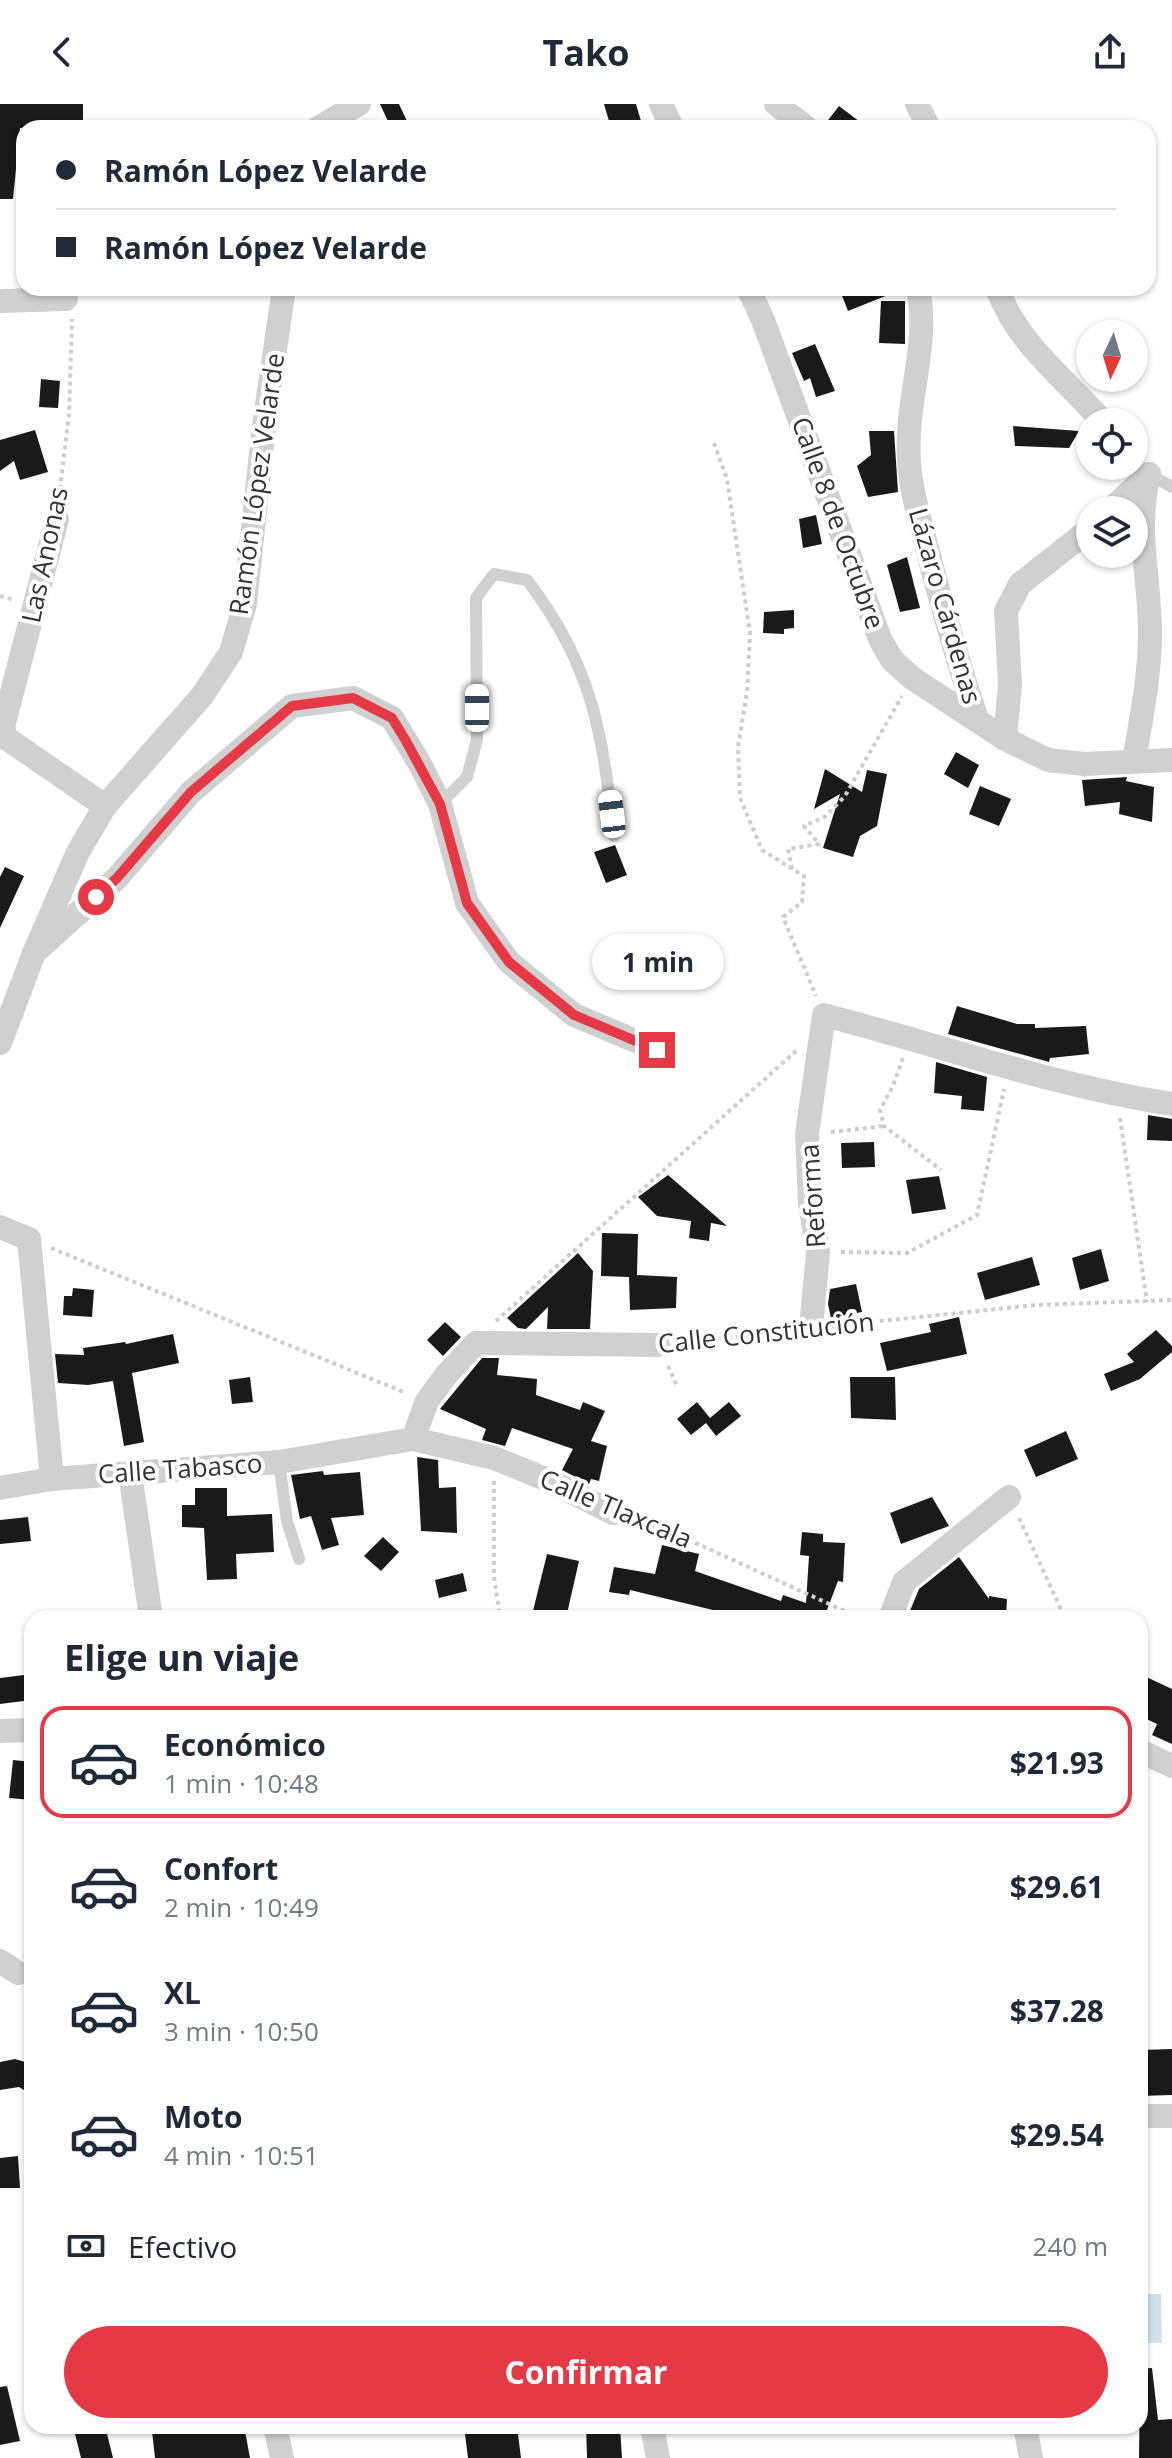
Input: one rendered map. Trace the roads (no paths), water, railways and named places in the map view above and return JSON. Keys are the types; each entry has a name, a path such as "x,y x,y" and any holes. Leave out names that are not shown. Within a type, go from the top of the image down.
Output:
{"street":[{"path":"332,120 359,104"},
{"path":"776,104 797,120"},
{"name":"Ramón López Velarde","path":"0,1043 34,953 78,852 105,806 202,696 231,652 245,604 264,425 283,296"},
{"name":"Calle 8 de Octubre","path":"752,296 880,639 892,660 912,678 977,719"},
{"name":"Lázaro Cárdenas","path":"920,296 921,342 908,457 913,490 951,642 977,719 1005,739 1048,760 1084,764 1172,760"},
{"path":"1000,296 1006,313 1025,340 1090,408"},
{"path":"0,301 66,299"},
{"path":"1134,761 1146,692 1150,632 1142,542 1141,480"},
{"name":"Las Anonas","path":"57,519 3,727 6,738 105,806"},
{"path":"1005,739 1010,684 1006,611 1020,584 1076,540"},
{"name":"Ramón López Velarde","path":"34,953 117,878 191,792 292,706 353,698 392,718 440,804 467,903 509,962 574,1015 657,1050"},
{"name":"Reforma","path":"811,1328 818,1252 810,1204 807,1134 823,1021 905,1036 1117,1096 1172,1104"},
{"path":"0,1227 29,1239 52,1479"},
{"name":"Calle Constitución","path":"413,1439 427,1401 476,1343 658,1345"},
{"name":"Calle Tlaxcala","path":"360,1448 413,1439 494,1458 548,1480 613,1513"},
{"name":"Calle Tabasco","path":"0,1488 52,1479 279,1462 360,1448"},
{"path":"130,1473 150,1610"},
{"path":"893,1610 904,1582 1009,1497"},
{"path":"0,1731 24,1730"},
{"path":"1148,1755 1172,1766"},
{"path":"1148,2116 1172,2116"},
{"path":"277,2434 282,2458"},
{"path":"654,2434 658,2458"},
{"path":"1026,2434 1031,2458"}],"lane":[{"path":"1148,471 1172,487"},
{"path":"440,804 467,777 477,740 476,598 494,574 527,580 543,601 586,683 602,741 614,836"},
{"path":"279,1462 287,1521 299,1559"}],"water":[{"path":"1148,2294 1161,2294 1162,2343 1148,2343"}]}
